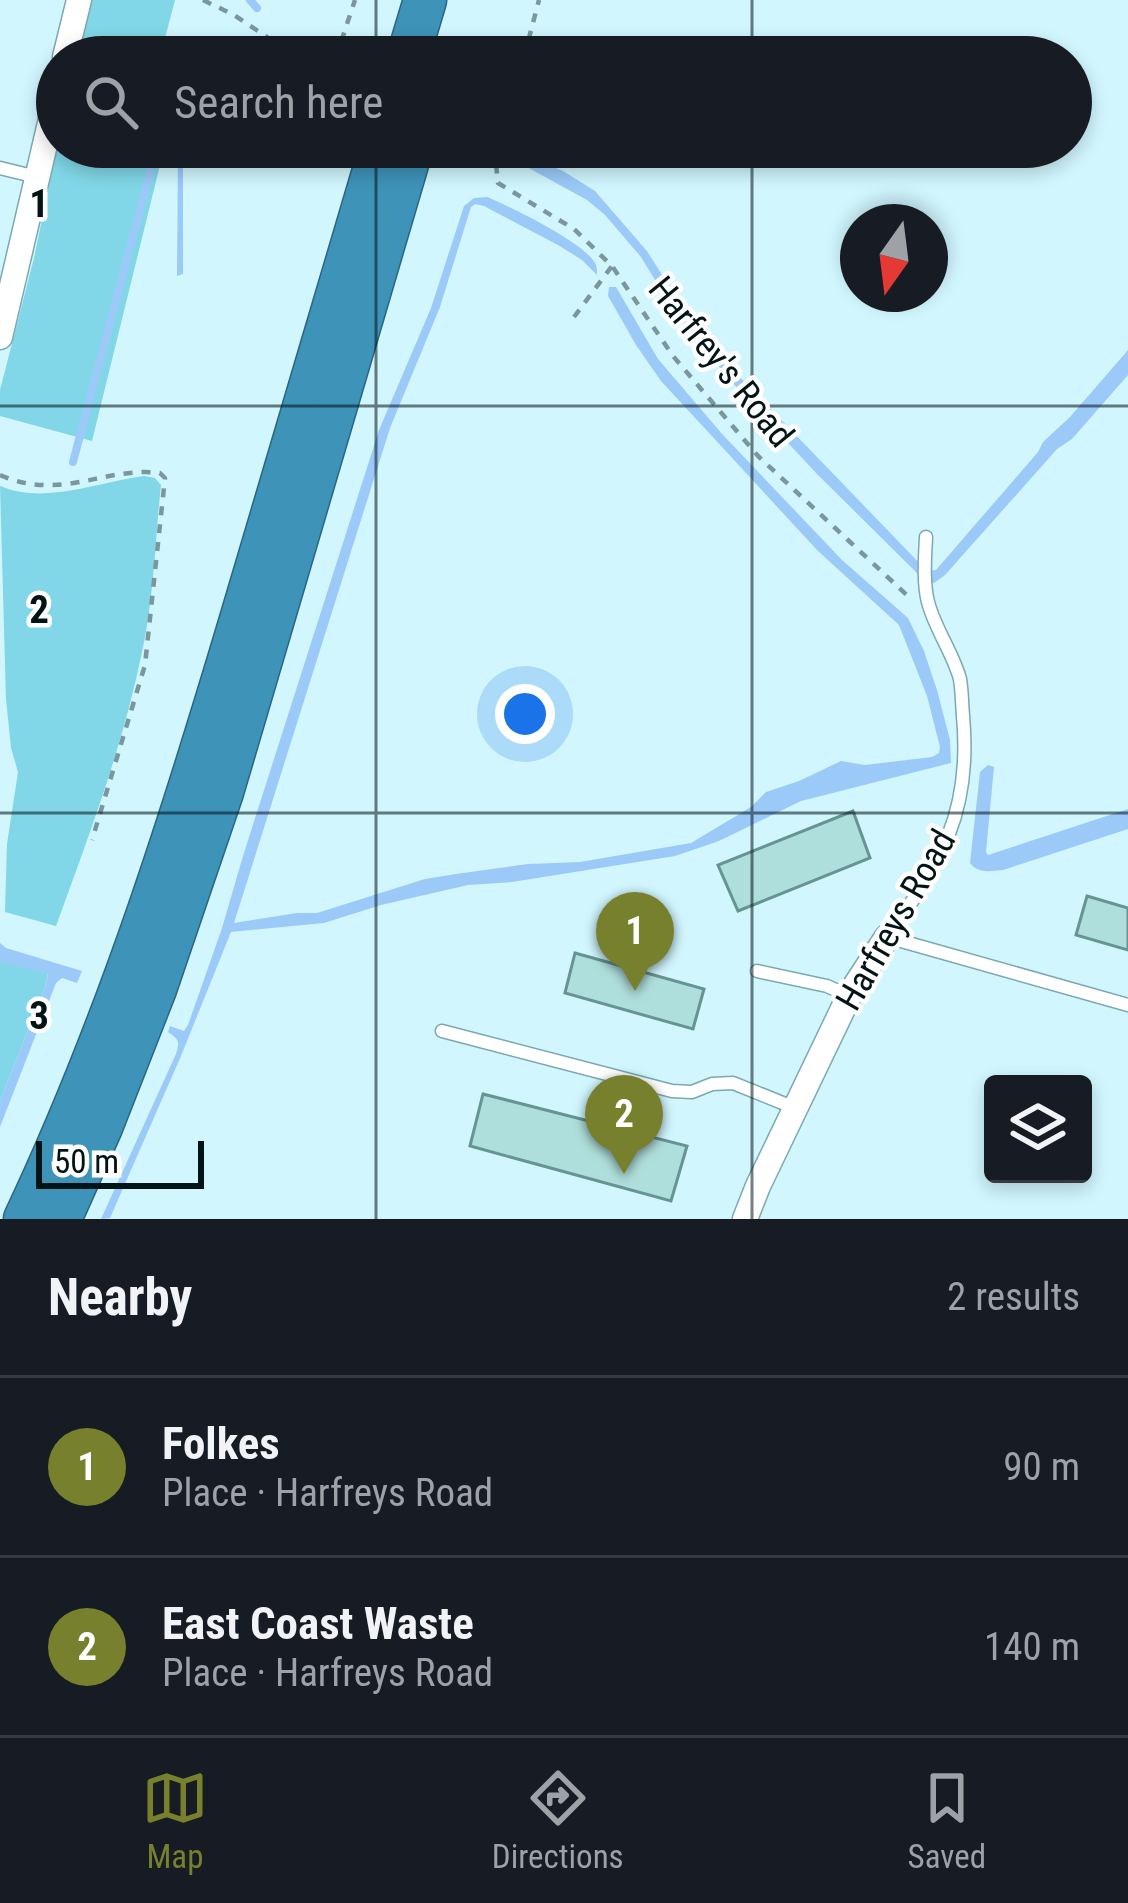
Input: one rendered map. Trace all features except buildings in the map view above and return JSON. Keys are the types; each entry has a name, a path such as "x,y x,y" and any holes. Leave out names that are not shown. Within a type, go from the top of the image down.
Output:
{"highway":[{"path":"414,36 424,0"},
{"path":"444,36 455,0"},
{"path":"25,1219 129,972 187,801 375,168"},
{"path":"60,1219 148,1009 222,792 406,168"}],"street":[{"path":"70,36 79,0"},
{"path":"0,337 40,168"},
{"name":"Harfreys Road","path":"745,1219 849,996 887,937"}],"lane":[{"path":"0,168 38,177"},
{"name":"Harfreys Road","path":"887,937 927,881 944,847 964,777 966,743 959,679 927,595 926,537"},
{"path":"887,937 1128,1005"},
{"path":"757,971 826,986 849,996"},
{"path":"442,1031 672,1091 733,1083 795,1108"}],"path":[{"path":"203,0 266,36"},
{"path":"343,36 355,0"},
{"path":"530,36 539,0"},
{"name":"Harfrey's Road","path":"496,168 498,183 574,229 612,266 673,356 758,457 910,598 927,595"},
{"path":"574,316 612,266"},
{"path":"0,476 19,483 69,486 145,471 160,472 165,478 145,665 92,840"}],"shaded area":[{"path":"89,0 175,0 166,36 81,36"},
{"path":"53,168 159,168 92,441 0,416 0,390"},
{"path":"178,168 183,168 183,274 177,276"},
{"path":"529,168 556,168 595,191 647,251 686,313 734,371 927,571 936,570 1128,350 1128,375 945,575 934,583 925,581 737,388 678,318 641,257 587,200"},
{"path":"487,197 579,247 596,265 597,275 558,245 484,206 471,207 440,307 390,428 234,923 317,913 425,879 528,864 580,862 691,843 751,807 766,792 841,761 865,765 939,753 927,696 899,625 817,550 661,381 608,296 609,287 616,287 658,359 723,435 842,560 908,618 937,690 951,763 801,801 719,841 675,856 468,885 324,923 231,932 110,1218 101,1219 176,1054 178,1041 168,1032 170,1026 184,1031 188,1025 379,430 431,308 464,206 474,198"},
{"path":"144,476 161,485 146,632 115,756 56,926 5,912 7,844 18,772 6,699 0,486 53,493"},
{"path":"988,765 994,767 988,855 1128,809 1128,829 1003,870 977,869 970,863 980,772"},
{"path":"0,943 82,971 77,983 62,978 56,983 0,1127 0,1101 48,974 0,962"},
{"path":"0,960 48,973 0,1101"}],"waterway":[{"path":"250,0 257,8"},
{"path":"73,462 150,172"}],"place":[{"name":"Folkes","path":"635,991"},
{"name":"East Coast Waste","path":"624,1174"}]}
